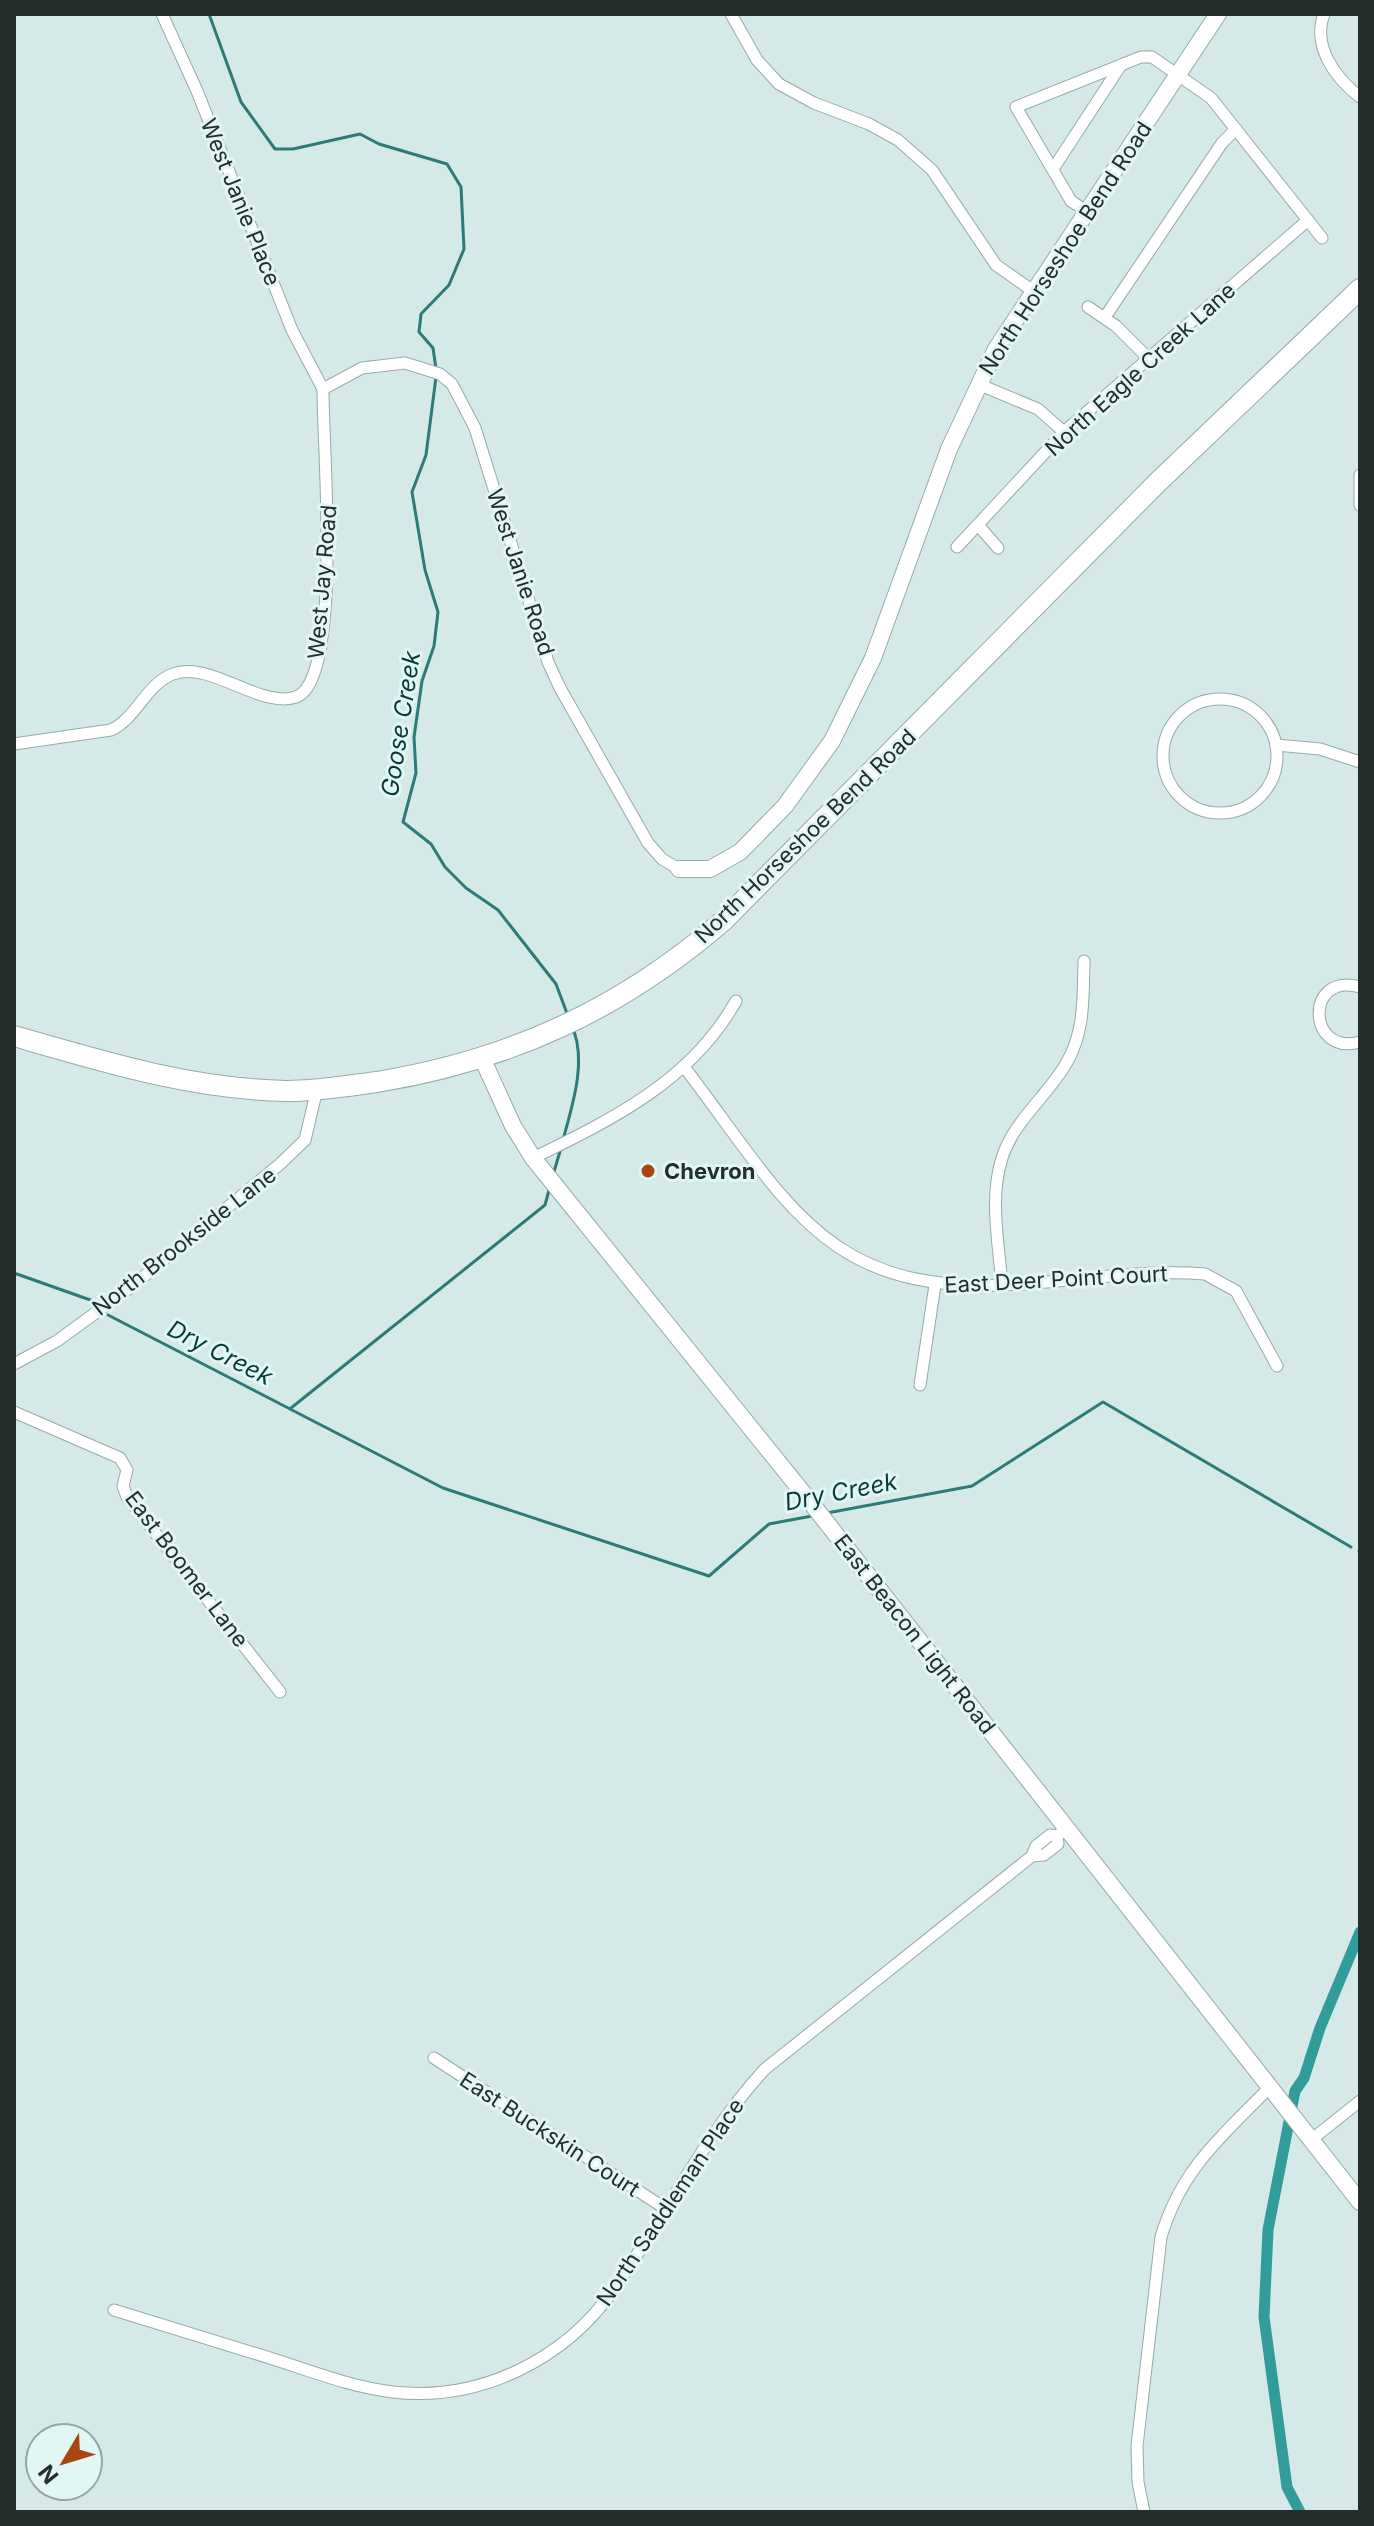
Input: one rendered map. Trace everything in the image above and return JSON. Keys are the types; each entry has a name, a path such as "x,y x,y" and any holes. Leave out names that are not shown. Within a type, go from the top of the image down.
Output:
{"highway":[{"name":"North Horseshoe Bend Road","path":"14,1036 166,1078 263,1089 317,1089 397,1079 483,1060 596,1011 653,976 709,933 1221,420 1360,289"}],"main road":[{"name":"North Horseshoe Bend Road","path":"679,869 710,869 740,852 785,806 832,741 873,658 949,449 978,384 1033,291 1218,14"},
{"name":"East Beacon Light Road","path":"483,1060 513,1126 533,1158 854,1557 1062,1832 1360,2202"}],"street":[{"name":"West Janie Place","path":"162,14 197,91 292,330 323,389"},
{"path":"731,14 757,60 779,84 898,140 932,170 996,265 1033,291"},
{"path":"1324,14 1320,35 1324,53 1360,97"},
{"path":"1086,211 1071,201 1016,107 1141,57 1152,57 1211,98 1322,238"},
{"path":"1053,169 1122,64"},
{"path":"1105,317 1222,143 1236,129"},
{"name":"North Eagle Creek Lane","path":"957,547 1064,432 1308,220"},
{"path":"1088,307 1105,317 1148,358"},
{"name":"West Janie Road","path":"323,389 362,368 405,363 440,374 452,384 475,428 548,662 560,688 648,843 662,859 679,869"},
{"path":"978,384 1038,409 1064,432"},
{"name":"West Jay Road","path":"14,744 111,730 123,724 164,679 187,671 281,699 301,695 307,689 317,661 330,536 323,389"},
{"path":"1360,475 1360,505"},
{"path":"978,525 998,548"},
{"path":"1212,699 1229,699 1253,710 1270,729 1276,745 1277,762 1264,793 1251,804 1220,813 1188,803 1167,777 1163,760 1164,743 1181,713 1212,699"},
{"path":"1276,745 1320,749 1360,762"},
{"path":"1002,1286 996,1203 998,1171 1018,1126 1057,1077 1074,1048 1082,1015 1084,961"},
{"path":"1360,987 1346,983 1333,987 1321,1000 1317,1016 1324,1032 1334,1041 1360,1042"},
{"path":"533,1158 626,1111 685,1068 719,1029 736,1001"},
{"name":"East Deer Point Court","path":"685,1068 807,1224 862,1262 884,1272 935,1285 1002,1286 1189,1273 1215,1277 1236,1291 1277,1366"},
{"name":"North Brookside Lane","path":"14,1364 57,1341 131,1287 280,1164 305,1140 317,1089"},
{"path":"920,1385 935,1285"},
{"name":"East Boomer Lane","path":"14,1412 120,1458 127,1470 123,1486 127,1497 280,1692"},
{"name":"North Saddleman Place","path":"114,2310 372,2388 419,2393 467,2388 524,2368 583,2327 614,2290 734,2105 765,2069 1032,1856 1036,1846 1050,1835 1062,1832"},
{"name":"East Buckskin Court","path":"434,2058 666,2209"},
{"path":"1144,2512 1138,2482 1137,2446 1161,2237 1167,2216 1186,2176 1270,2087"},
{"path":"1306,2133 1360,2101"}],"waterway":[{"name":"Goose Creek","path":"209,14 241,102 275,149 293,149 360,134 379,144 447,164 461,187 464,249 449,285 421,314 419,332 433,348 436,369"},
{"name":"Goose Creek","path":"436,377 426,455 412,492 425,570 438,612 434,646 422,681 414,737 416,773 403,822 431,844 445,867 466,888 498,910 556,984 568,1016"},
{"name":"Goose Creek","path":"563,1140 578,1071 574,1031"},
{"name":"Goose Creek","path":"553,1175 561,1148"},
{"name":"Goose Creek","path":"291,1408 545,1205 549,1190"},
{"name":"Dry Creek","path":"14,1273 96,1302"},
{"name":"Dry Creek","path":"108,1315 443,1488 709,1576 769,1524 812,1516"},
{"name":"Dry Creek","path":"827,1513 972,1486 1103,1402 1351,1547"},
{"path":"1300,2512 1287,2487 1264,2317 1268,2230 1295,2091 1304,2078 1320,2028 1360,1932"}],"place":[{"name":"Chevron","path":"648,1171"}]}
